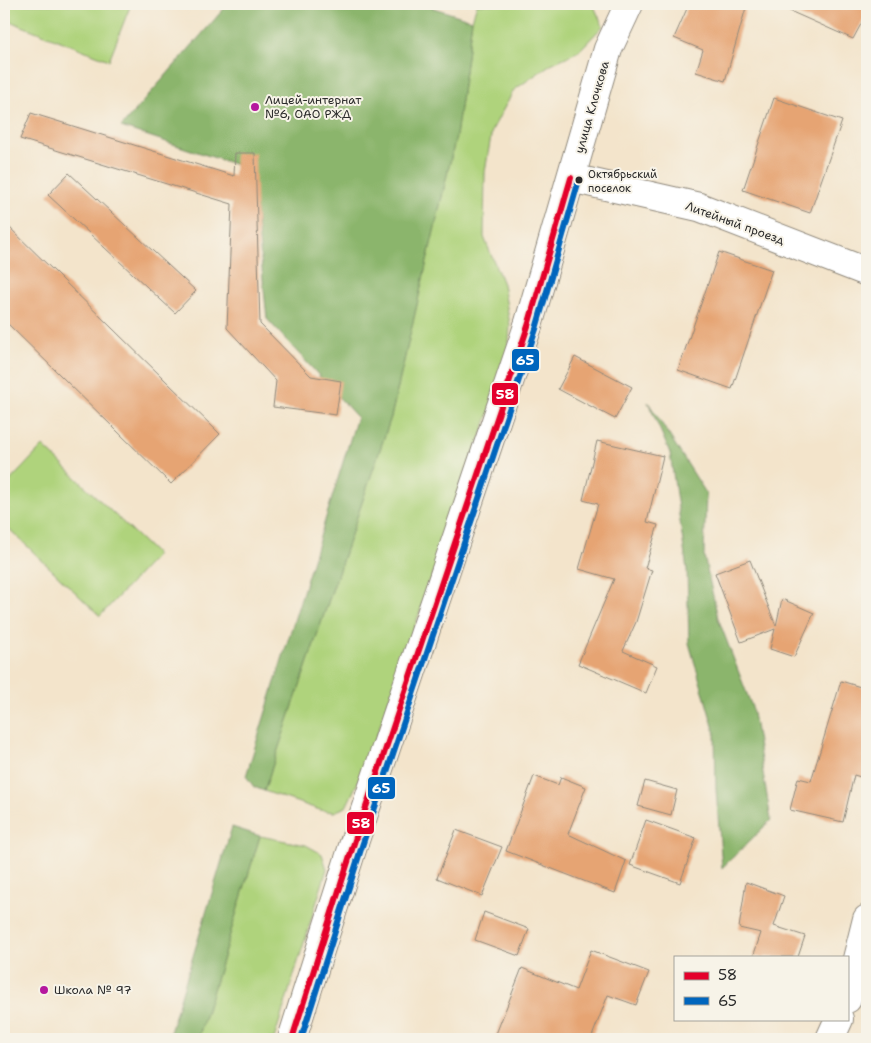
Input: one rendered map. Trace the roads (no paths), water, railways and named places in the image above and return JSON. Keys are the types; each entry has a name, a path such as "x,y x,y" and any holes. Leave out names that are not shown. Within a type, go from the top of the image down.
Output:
{"street":[{"name":"улица Клочкова","path":"292,1039 357,834 528,326 608,49 629,4"},
{"name":"Литейный проезд","path":"571,178 699,207 867,272"},
{"path":"848,995 867,919"},
{"path":"848,999 867,1004"},
{"path":"830,1039 838,1020"}],"place":[{"name":"Лицей-интернат №6, ОАО РЖД","path":"255,107"},
{"name":"Октябрьский поселок","path":"579,180"},
{"name":"Школа № 97","path":"44,990"}]}
